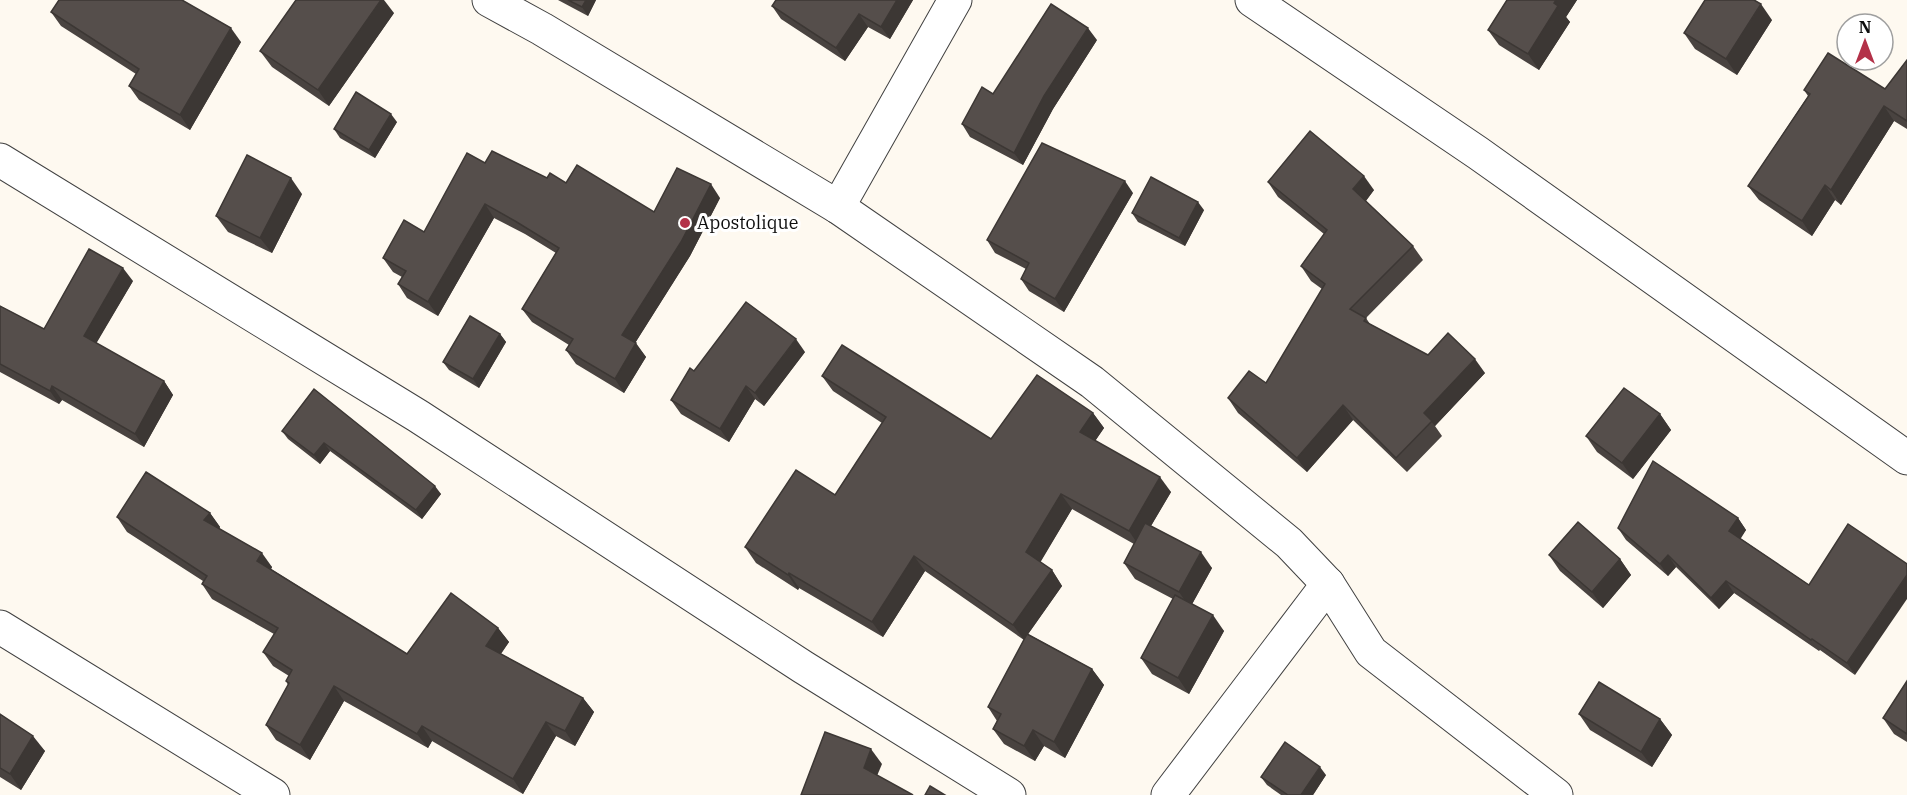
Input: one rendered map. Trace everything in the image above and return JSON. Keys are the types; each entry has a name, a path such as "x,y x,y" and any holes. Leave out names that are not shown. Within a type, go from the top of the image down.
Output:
{"street":[{"path":"489,0 542,29 838,207 1092,381 1288,543 1328,584 1371,652 1556,795"},
{"path":"838,207 955,0"},
{"path":"1252,0 1478,153 1907,458"},
{"path":"0,160 418,416 803,667 1009,795"},
{"path":"1168,795 1328,584"},
{"path":"0,627 273,795"}],"building":[{"path":"59,0 182,0 231,28 180,115 129,86 139,69 51,12"},
{"path":"296,0 381,0 318,90 260,51"},
{"path":"568,0 586,0 582,7"},
{"path":"776,0 897,0 881,27 859,14 836,48 772,6"},
{"path":"1507,0 1556,0 1554,3 1558,6 1528,54 1488,30"},
{"path":"1705,0 1754,0 1761,4 1726,59 1684,33"},
{"path":"1051,4 1088,28 1044,96 1014,153 962,124 982,87 993,94"},
{"path":"1828,53 1835,57 1835,72 1858,72 1885,89 1907,60 1907,121 1884,106 1831,190 1825,185 1802,221 1748,186 1810,94 1804,90"},
{"path":"356,92 391,114 369,150 334,129"},
{"path":"1310,131 1364,176 1353,189 1413,246 1350,309 1366,318 1364,321 1428,355 1448,333 1475,359 1424,413 1432,421 1396,458 1343,405 1297,458 1228,398 1249,371 1266,383 1325,284 1301,266 1327,230 1268,182"},
{"path":"1042,143 1125,181 1055,299 1021,279 1029,263 987,240"},
{"path":"492,151 547,178 550,173 566,183 577,165 654,212 677,168 711,184 681,242 622,335 636,343 615,379 566,350 573,339 522,309 559,248 485,204 428,302 398,284 406,271 383,258 404,220 424,232 467,153 485,163"},
{"path":"247,155 291,178 260,238 216,216"},
{"path":"1151,177 1198,202 1179,238 1132,213"},
{"path":"89,249 123,268 84,336 164,381 135,434 52,386 50,391 0,364 0,306 44,329"},
{"path":"746,302 796,339 755,393 746,386 720,429 671,400 690,368 694,371"},
{"path":"470,316 500,334 473,379 443,362"},
{"path":"842,345 991,439 1037,375 1093,413 1080,432 1160,477 1129,531 1061,494 1026,552 1052,570 1013,625 914,556 872,622 789,573 788,575 745,547 796,470 835,495 886,417 822,376"},
{"path":"1624,388 1660,414 1622,463 1586,436"},
{"path":"314,389 435,486 416,510 324,443 314,455 282,431"},
{"path":"1653,461 1738,518 1729,531 1809,585 1848,524 1907,564 1907,575 1847,663 1726,581 1711,598 1668,555 1660,564 1618,528"},
{"path":"146,472 210,513 204,520 262,553 257,561 407,654 451,593 498,628 486,646 583,698 565,731 546,722 513,779 422,726 417,734 334,686 300,745 266,725 289,683 286,681 292,670 263,652 278,628 202,584 207,576 117,517"},
{"path":"1578,522 1620,559 1592,592 1549,555"},
{"path":"1145,523 1201,552 1179,592 1124,563"},
{"path":"1175,595 1213,615 1178,678 1141,658"},
{"path":"1027,634 1092,669 1054,742 1033,730 1024,746 993,729 1001,714 988,707"},
{"path":"1907,681 1907,734 1883,718"},
{"path":"1599,682 1660,719 1641,752 1579,714"},
{"path":"0,714 33,736 10,774 0,768"},
{"path":"825,732 871,749 864,768 913,795 801,795"},
{"path":"1285,742 1320,767 1301,795 1288,795 1261,777"},
{"path":"930,786 945,795 925,795"}],"place":[{"name":"Apostolique","path":"685,223"}]}
